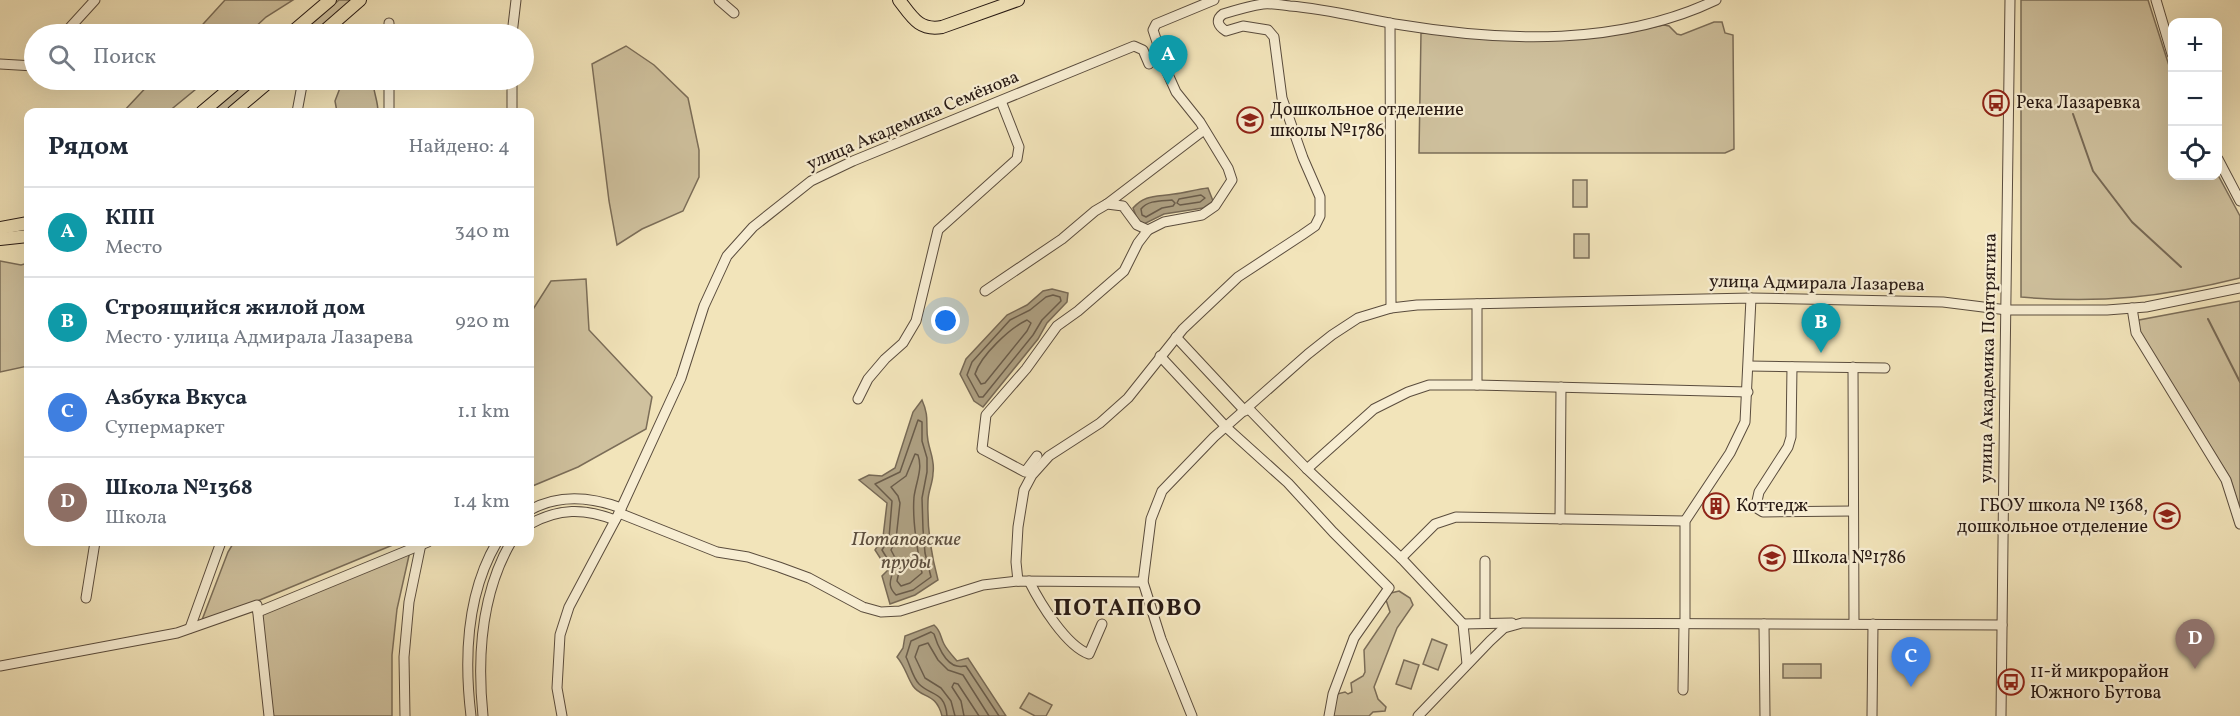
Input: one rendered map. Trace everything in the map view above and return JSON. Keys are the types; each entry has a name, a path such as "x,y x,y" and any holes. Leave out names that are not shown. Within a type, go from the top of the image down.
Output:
{"main road":[{"path":"302,24 330,0"},
{"path":"333,24 360,0"},
{"path":"899,0 924,27 933,29 1018,0"},
{"path":"207,108 228,90"},
{"path":"238,108 259,90"},
{"path":"0,228 24,224"},
{"path":"0,239 24,236"}],"street":[{"path":"73,24 96,0"},
{"path":"513,24 516,0"},
{"path":"719,0 734,13"},
{"path":"1037,456 1025,471 982,448 986,416 1026,369 1057,326 1124,271 1138,243 1148,230 1164,222 1202,215 1215,206 1232,180 1228,168 1202,126 1176,92 1167,72 1154,28 1156,24 1215,0"},
{"path":"1018,581 1016,562 1018,526 1024,490 1048,456 1100,423 1128,398 1176,337 1238,277 1302,236 1315,226 1320,216 1320,197 1303,158 1282,98 1271,33 1268,30 1243,26 1226,30 1220,27 1217,21 1223,14 1264,4 1301,7 1467,34 1551,36 1608,32 1645,25 1689,13 1716,0"},
{"name":"улица Академика Понтрягина","path":"2001,716 2007,310 2006,148 2010,0"},
{"path":"2156,0 2168,40"},
{"path":"1390,23 1391,308"},
{"name":"улица Академика Семёнова","path":"562,716 557,688 560,635 569,607 618,514 681,378 704,306 727,256 753,227 811,181 853,161 1134,46 1143,50 1149,64"},
{"path":"0,64 24,65"},
{"path":"298,108 300,90"},
{"path":"389,90 389,108"},
{"path":"512,90 512,108"},
{"path":"858,399 868,379 903,343 916,321 938,230 1017,159 1019,147 1001,101"},
{"path":"985,291 1062,239 1202,126"},
{"path":"2222,168 2240,201"},
{"path":"1107,204 1123,206 1137,225 1148,230"},
{"name":"улица Адмирала Лазарева","path":"1192,716 1161,639 1143,582 1150,519 1162,491 1214,437 1332,335 1359,318 1391,308 1751,298 1943,302 2007,310 2132,308 2172,303 2240,288"},
{"path":"1683,690 1685,521 1708,489 1745,422 1751,298"},
{"path":"1477,304 1478,385"},
{"path":"2132,308 2134,329 2143,348 2226,480 2240,524"},
{"path":"1176,337 1307,469 1401,558 1463,624 1467,664"},
{"path":"1160,356 1227,428 1288,483 1389,588 1354,638 1333,694 1329,716"},
{"path":"1749,366 1885,368"},
{"path":"1792,367 1791,437 1788,447 1759,492 1758,509 1763,512 1853,511"},
{"path":"1853,367 1854,624"},
{"path":"1307,469 1374,409 1408,392 1430,385 1748,392"},
{"path":"1560,519 1561,387"},
{"path":"534,509 557,501 581,497 601,501 618,514 717,552 748,557 799,574 841,593 863,607 881,612 900,611 983,585 1018,581 1143,582"},
{"path":"534,522 542,517 581,510 618,514"},
{"path":"1401,558 1435,524 1447,519 1685,521"},
{"path":"86,598 94,546"},
{"path":"190,628 220,546"},
{"path":"258,612 417,546"},
{"path":"405,716 404,657 408,613 423,546"},
{"path":"471,716 467,665 469,638 478,590 494,546"},
{"path":"483,716 479,665 481,640 490,593 502,558 509,546"},
{"path":"1485,561 1485,623"},
{"path":"1029,581 1037,599 1078,650 1089,654 1102,624"},
{"path":"0,666 177,633 257,605 269,716"},
{"path":"1424,714 1467,664 1504,628 1522,623"},
{"path":"1463,624 2002,625"},
{"path":"1764,624 1765,716"},
{"path":"1872,716 1873,624"}],"shaded area":[{"path":"225,0 293,0 259,24 203,24"},
{"path":"339,0 352,0 324,24 311,24"},
{"path":"2021,0 2148,0 2168,62 2168,180 2221,180 2240,216 2240,278 2185,290 2131,297 2077,300 2021,297"},
{"path":"1714,22 1722,22 1725,33 1733,35 1734,149 1725,153 1419,153 1421,33 1606,36 1664,25 1681,35"},
{"path":"626,46 654,65 688,98 699,150 699,177 683,211 642,229 617,245 609,201 592,64"},
{"path":"144,90 195,90 173,108 127,108"},
{"path":"237,90 250,90 229,108 217,108"},
{"path":"339,90 374,90 378,108 336,108 335,101"},
{"path":"1573,180 1587,180 1587,207 1573,207"},
{"path":"1574,234 1589,234 1589,258 1574,258"},
{"path":"0,261 24,264 24,367 0,372"},
{"path":"586,279 589,330 652,397 646,429 578,467 534,485 534,308 551,281"},
{"path":"2240,301 2240,510 2230,478 2135,325 2139,320"},
{"path":"232,546 390,546 209,621 202,620"},
{"path":"410,551 397,609 392,655 392,716 272,716 260,613"},
{"path":"1399,591 1410,598 1413,605 1397,628 1374,687 1378,699 1386,707 1385,711 1373,712 1369,716 1333,716 1337,694 1352,692 1351,683 1363,676 1365,672 1364,650 1390,612 1386,600 1391,593"},
{"path":"1432,639 1447,645 1438,670 1423,664"},
{"path":"1404,660 1419,665 1411,689 1396,684"},
{"path":"1783,664 1821,664 1821,678 1783,678"},
{"path":"1029,693 1052,705 1046,716 1035,716 1020,708"}],"water":[{"path":"1208,188 1213,201 1203,208 1164,214 1144,224 1138,221 1133,208 1142,200 1152,197"},
{"path":"1052,289 1068,293 1067,302 1047,323 1038,339 983,407 974,401 960,374 966,359 1007,315 1027,305 1043,291"},
{"name":"Потаповские пруды","path":"922,400 926,412 928,441 933,464 933,477 928,497 928,521 931,551 938,580 915,595 890,604 882,576 888,570 875,550 883,537 887,503 859,480 869,475 882,476 895,468 913,412"},
{"name":"Потаповские пруды","path":"934,625 945,646 957,661 968,658 1006,716 942,716 933,699 913,686 897,657 903,648 905,636"}],"waterway":[{"path":"2073,114 2093,171 2132,222 2181,267"},
{"path":"2208,319 2240,382"}],"place":[{"name":"КПП","path":"1168,85"},
{"name":"Река Лазаревка","path":"1996,103"},
{"name":"Дошкольное отделение школы №1786","path":"1250,120"},
{"name":"Строящийся жилой дом","path":"1821,353"},
{"name":"Коттедж","path":"1716,506"},
{"name":"ГБОУ школа № 1368, дошкольное отделение","path":"2167,516"},
{"name":"Школа №1786","path":"1772,558"},
{"name":"Школа №1368","path":"2195,669"},
{"name":"11-й микрорайон Южного Бутова","path":"2011,682"},
{"name":"Азбука Вкуса","path":"1911,687"}],"district":[{"name":"ПОТАПОВО","path":"1128,609"}]}
